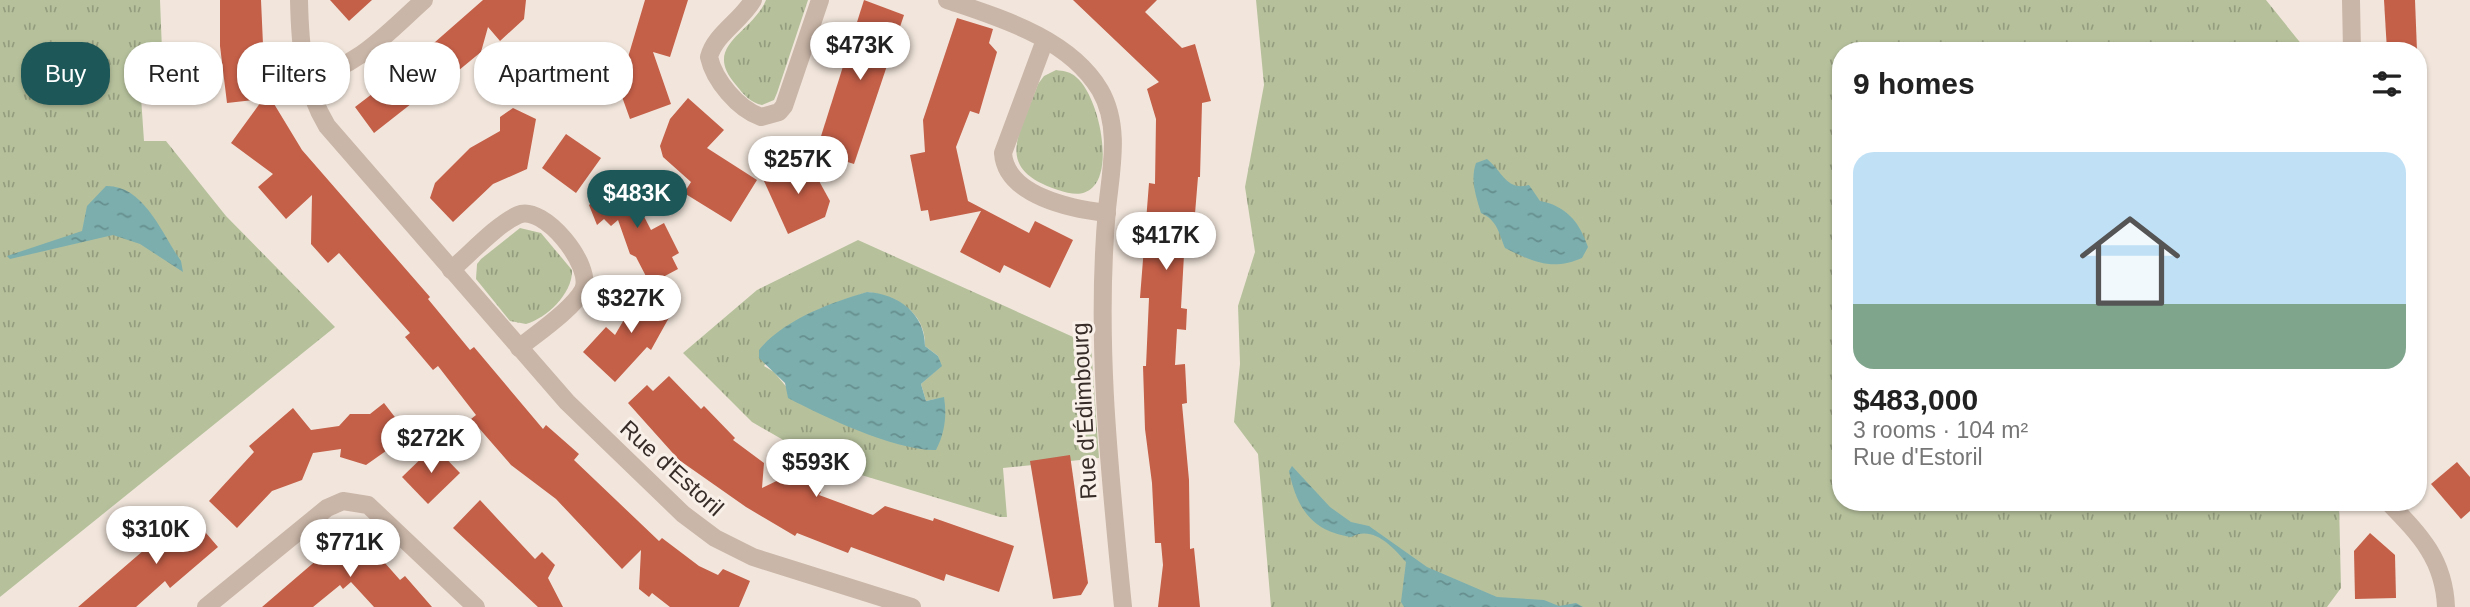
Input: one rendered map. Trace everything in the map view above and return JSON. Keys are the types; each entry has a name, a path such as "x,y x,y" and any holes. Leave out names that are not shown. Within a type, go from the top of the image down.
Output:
{"street":[{"name":"Rue d'Estoril","path":"299,0 301,42"},
{"path":"350,64 424,0"},
{"path":"753,0 738,22 716,41 709,57 715,75 722,84 744,108 761,117 779,112 784,106 820,0"},
{"name":"Rue d'Édimbourg","path":"947,0 991,15 1045,40 1087,72 1104,98 1113,141 1103,302 1104,375 1123,607"},
{"path":"2351,0 2352,42"},
{"path":"1045,40 1003,153 1005,166 1016,182 1034,192 1087,210 1107,213"},
{"name":"Rue d'Estoril","path":"315,105 334,136 593,429 705,531 753,557 861,600 912,607"},
{"path":"451,270 518,215 533,213 546,221 582,265 585,282 576,299 519,348"},
{"path":"206,607 327,508 351,500 368,505 379,513 476,607"},
{"path":"2396,511 2430,548 2441,569 2446,607"}],"green space":[{"path":"0,0 160,0 162,42 124,42 124,105 142,105 144,141 166,141 226,216 335,327 0,597"},
{"path":"766,0 808,0 774,100 762,105 744,95 727,71 724,60 726,49 759,12"},
{"path":"1256,0 2266,0 2300,42 1832,42 1832,511 2339,511 2341,588 2327,607 1271,607 1258,454 1234,422 1240,364 1238,306 1255,252 1245,187 1264,85"},
{"path":"1056,70 1072,74 1084,86 1097,114 1101,131 1103,148 1099,177 1093,187 1081,193 1063,191 1037,181 1024,171 1018,160 1016,148 1019,134 1038,84 1044,76"},
{"path":"520,228 541,233 572,270 563,296 550,310 526,324 510,321 476,279 477,264 481,259"},
{"path":"858,240 1091,345 1099,458 1003,468 1007,517 825,464 752,422 683,353 757,290","holes":["868,292 899,302 915,315 921,324 925,346 938,356 941,366 921,384 926,401 936,399 909,445 789,390 774,372 764,366 799,321 824,307"]}],"water":[{"path":"1487,159 1510,183 1529,185 1540,201 1564,211 1576,222 1588,247 1582,258 1562,264 1543,263 1505,248 1494,223 1481,213 1474,188 1476,163"},
{"path":"106,186 131,194 151,213 181,261 183,272 140,244 113,235 10,259 7,256 82,231 87,206"},
{"path":"867,292 890,297 908,308 920,324 925,346 938,356 942,366 921,384 926,401 944,397 944,424 936,450 920,449 881,439 788,398 785,383 759,358 759,350 769,339 794,321"},
{"path":"1292,466 1330,507 1351,522 1369,526 1427,567 1497,597 1544,600 1559,606 1576,603 1583,607 1404,607 1401,602 1406,562 1388,544 1374,535 1359,534 1351,537 1337,534 1316,523 1308,516 1296,496 1289,471"}],"building":[{"path":"220,0 261,0 263,42 237,42 237,102 227,103 223,42 220,42"},
{"path":"330,0 372,0 349,21"},
{"path":"483,0 526,0 524,19 500,41 488,27 484,42 474,42 474,58 460,69 460,42 435,42"},
{"path":"645,0 688,0 670,57 653,52 671,104 630,119 625,105 633,105 633,42"},
{"path":"864,0 904,15 854,164 816,152"},
{"path":"1073,0 1157,0 1145,12 1182,48 1195,44 1211,101 1202,103 1200,177 1193,238 1185,237 1181,308 1187,309 1186,330 1177,329 1175,365 1185,364 1187,403 1182,404 1189,480 1190,549 1194,548 1200,607 1158,607 1163,565 1161,543 1155,543 1152,483 1145,429 1143,366 1146,366 1149,298 1140,298 1149,183 1155,184 1156,119 1147,89 1159,82"},
{"path":"2384,0 2415,0 2417,42 2386,42"},
{"path":"957,18 993,29 989,43 997,52 979,114 970,111 956,147 968,201 1029,233 1035,221 1073,240 1050,288 1004,265 1000,273 960,252 981,211 930,221 928,210 921,211 910,155 925,152 923,120"},
{"path":"688,98 724,130 707,148 757,180 731,222 684,193 691,182 663,157 660,146 670,119"},
{"path":"364,100 364,105 410,105 374,133 355,107"},
{"path":"259,105 275,105 302,150 430,297 428,299 470,350 474,347 543,429 546,425 579,454 574,460 659,541 662,538 699,566 718,575 723,569 750,581 739,607 670,607 652,593 649,597 639,589 641,550 622,569 556,499 511,465 471,419 476,415 438,366 433,370 405,337 410,333 339,253 328,263 311,244 312,195 286,219 258,187 273,174 231,143"},
{"path":"513,108 536,119 527,169 493,184 453,222 430,198 435,183 470,148 500,131 500,117"},
{"path":"566,134 601,158 576,193 542,168"},
{"path":"807,159 830,201 825,217 788,234 764,181"},
{"path":"619,177 640,200 637,203 651,230 664,223 679,253 672,257 678,269 650,284 636,257 630,254 618,220 611,226 604,219 597,225 589,205"},
{"path":"643,287 676,305 651,350 647,347 615,382 583,352 606,327 615,335"},
{"path":"669,376 701,409 704,406 735,438 733,440 764,463 762,488 791,474 821,492 819,495 873,515 885,506 933,521 934,518 1014,546 999,592 946,574 944,581 851,547 848,553 797,533 795,536 746,507 679,460 628,403 647,385 653,391"},
{"path":"384,403 401,425 393,446 366,465 340,457 341,449 313,453 302,480 272,491 237,528 209,501 254,452 249,446 293,408 311,430 339,426 350,414 370,414"},
{"path":"434,446 460,473 428,504 402,477"},
{"path":"1070,455 1088,583 1081,595 1053,599 1030,461"},
{"path":"2457,462 2470,477 2470,511 2461,519 2431,484"},
{"path":"480,500 535,559 542,552 555,565 548,578 563,607 538,607 453,528"},
{"path":"188,512 218,547 170,588 165,581 136,607 78,607"},
{"path":"354,528 400,580 405,576 432,607 374,607 351,582 343,589 340,585 313,607 262,607"},
{"path":"2370,533 2395,555 2396,598 2355,599 2354,551"}]}
